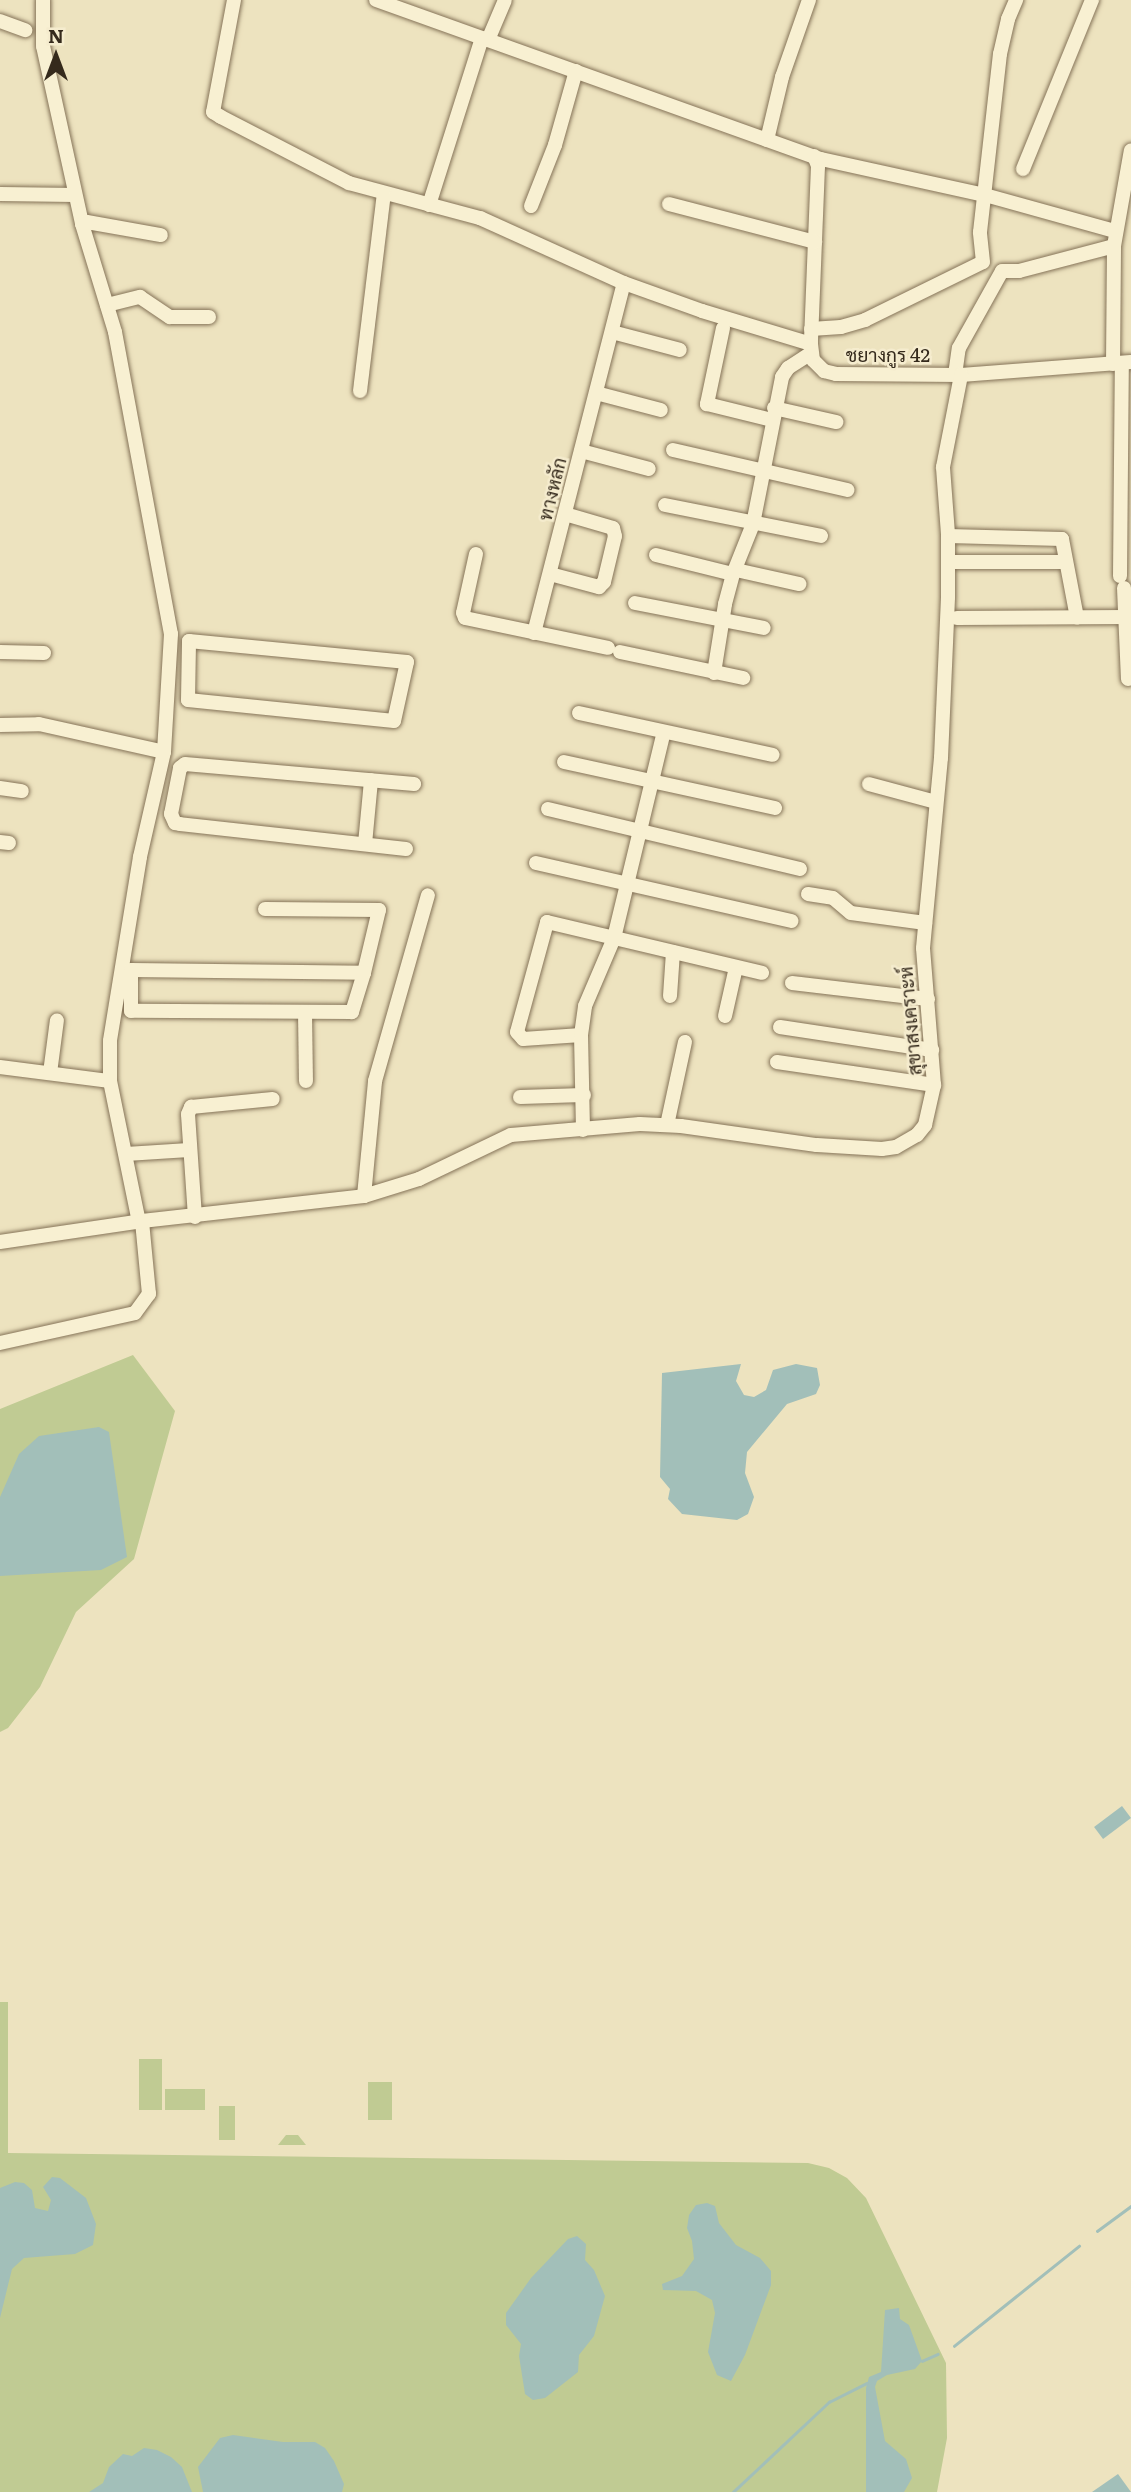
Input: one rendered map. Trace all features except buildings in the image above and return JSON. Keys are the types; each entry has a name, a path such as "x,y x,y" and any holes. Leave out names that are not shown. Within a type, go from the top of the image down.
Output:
{"street":[{"path":"0,1343 135,1313 149,1294 140,1221 110,1081 110,1041 140,857 164,752 171,670 171,634 107,305 82,224 43,46 43,0"},
{"path":"234,0 213,112 328,174 384,194 504,227 624,283 716,315 811,342"},
{"path":"376,0 814,156 985,195 1114,239"},
{"path":"429,205 485,39 505,0"},
{"path":"767,140 782,77 808,0"},
{"path":"714,673 734,572 753,524 782,377 811,342 841,327 865,320 983,262 980,232 1000,54 1008,19 1016,0"},
{"path":"1023,169 1093,0"},
{"path":"0,21 25,30"},
{"path":"531,206 555,145 576,71"},
{"path":"1128,679 1122,582 1122,363 1114,239 1131,150"},
{"path":"811,342 818,166 814,156"},
{"path":"0,194 75,195"},
{"path":"360,391 384,194"},
{"path":"669,204 815,242"},
{"path":"82,224 87,222 161,235"},
{"name":"สุขาสงเคราะห์","path":"0,1242 140,1221 195,1217 364,1196 419,1179 502,1138 640,1124 667,1125 817,1145 895,1147 917,1135 925,1125 934,1085 923,948 942,758 948,562 943,461 958,375 959,348 1002,271 1019,271 1114,239"},
{"name":"ทางหลัก","path":"534,633 624,283"},
{"path":"107,305 139,297 170,317 209,317"},
{"path":"723,328 707,404 836,422"},
{"path":"612,332 680,350"},
{"name":"ชยางกูร 42","path":"811,342 818,367 836,374 958,375 1122,363"},
{"path":"596,393 661,410"},
{"path":"673,450 846,491"},
{"path":"581,451 649,469"},
{"path":"665,505 821,536"},
{"path":"550,574 598,587 604,582 613,528 565,514"},
{"path":"948,536 1062,539 1077,618"},
{"path":"978,562 979,537"},
{"path":"476,554 463,617 743,678"},
{"path":"656,555 799,584"},
{"path":"948,562 1066,562"},
{"path":"635,603 764,628"},
{"path":"957,618 1126,617"},
{"path":"188,641 407,662 394,721 188,700 188,671 188,641"},
{"path":"0,652 44,653"},
{"path":"171,670 188,671"},
{"path":"579,713 772,755"},
{"path":"0,724 39,724 164,752"},
{"path":"583,1130 582,1035 585,1006 614,938 664,732"},
{"path":"564,762 775,808"},
{"path":"406,849 180,824 172,819 174,798 180,768 186,764 414,784"},
{"path":"365,844 371,780"},
{"path":"869,783 936,802"},
{"path":"0,788 22,791"},
{"path":"155,795 174,798"},
{"path":"548,809 800,869"},
{"path":"536,863 792,921"},
{"path":"808,894 834,898 851,913 925,923"},
{"path":"364,1196 375,1081 428,895"},
{"path":"265,909 379,910 364,974 352,1012 131,1011 131,970 364,974"},
{"path":"582,1035 523,1039 517,1032 547,922 762,973"},
{"path":"670,996 673,952"},
{"path":"725,1016 736,967"},
{"path":"792,983 928,999"},
{"path":"116,994 131,993"},
{"path":"305,1012 306,1081"},
{"path":"50,1073 57,1020"},
{"path":"780,1027 932,1050"},
{"path":"667,1125 685,1042"},
{"path":"777,1062 934,1085"},
{"path":"0,1067 110,1081"},
{"path":"520,1097 584,1095"},
{"path":"195,1217 189,1150 188,1114 191,1107 272,1099"},
{"path":"126,1154 189,1150"}],"green space":[{"path":"133,1355 175,1411 134,1559 76,1612 40,1687 8,1728 0,1732 0,1409"},
{"path":"0,2002 8,2002 8,2153 808,2163 829,2168 847,2178 866,2198 946,2363 947,2438 937,2492 0,2492"},
{"path":"139,2059 162,2059 162,2110 139,2110"},
{"path":"368,2082 392,2082 392,2120 368,2120"},
{"path":"165,2089 205,2089 205,2110 165,2110"},
{"path":"219,2106 235,2106 235,2140 219,2140"},
{"path":"286,2135 298,2135 306,2145 278,2145"}],"water":[{"path":"741,1364 736,1381 744,1395 754,1397 766,1390 773,1370 796,1364 817,1368 820,1385 816,1394 787,1404 747,1452 745,1473 754,1497 748,1514 737,1520 682,1514 668,1499 670,1489 660,1477 662,1373"},
{"path":"99,1427 109,1432 127,1557 101,1570 0,1576 0,1497 19,1454 39,1436"},
{"path":"1122,1806 1131,1818 1103,1839 1094,1827"},
{"path":"52,2177 60,2178 86,2198 96,2224 93,2245 75,2254 24,2258 12,2269 0,2318 0,2188 15,2182 24,2183 32,2190 35,2208 48,2211 51,2200 43,2187"},
{"path":"707,2203 715,2206 719,2223 736,2245 760,2258 771,2271 771,2285 745,2355 731,2381 717,2375 708,2352 715,2313 712,2300 696,2291 663,2290 662,2284 682,2276 694,2259 687,2228 689,2215 696,2205"},
{"path":"577,2236 586,2244 585,2260 594,2270 605,2296 594,2336 579,2355 578,2372 545,2398 533,2400 525,2394 519,2356 521,2344 506,2325 506,2313 531,2278 568,2239"},
{"path":"899,2308 900,2319 909,2325 922,2361 915,2369 887,2375 877,2381 875,2387 885,2441 906,2459 912,2478 904,2492 866,2492 866,2388 869,2377 881,2372 885,2310"},
{"path":"233,2435 283,2442 315,2442 325,2448 334,2461 344,2484 342,2492 203,2492 198,2467 220,2438"},
{"path":"144,2448 157,2450 171,2457 182,2467 192,2492 89,2492 103,2483 109,2467 123,2454 132,2456"},
{"path":"1118,2474 1131,2492 1092,2492"}],"waterway":[{"path":"1097,2231 1131,2206"},
{"path":"954,2346 1079,2246"},
{"path":"922,2361 938,2354"},
{"path":"733,2492 829,2402 867,2383"}]}
